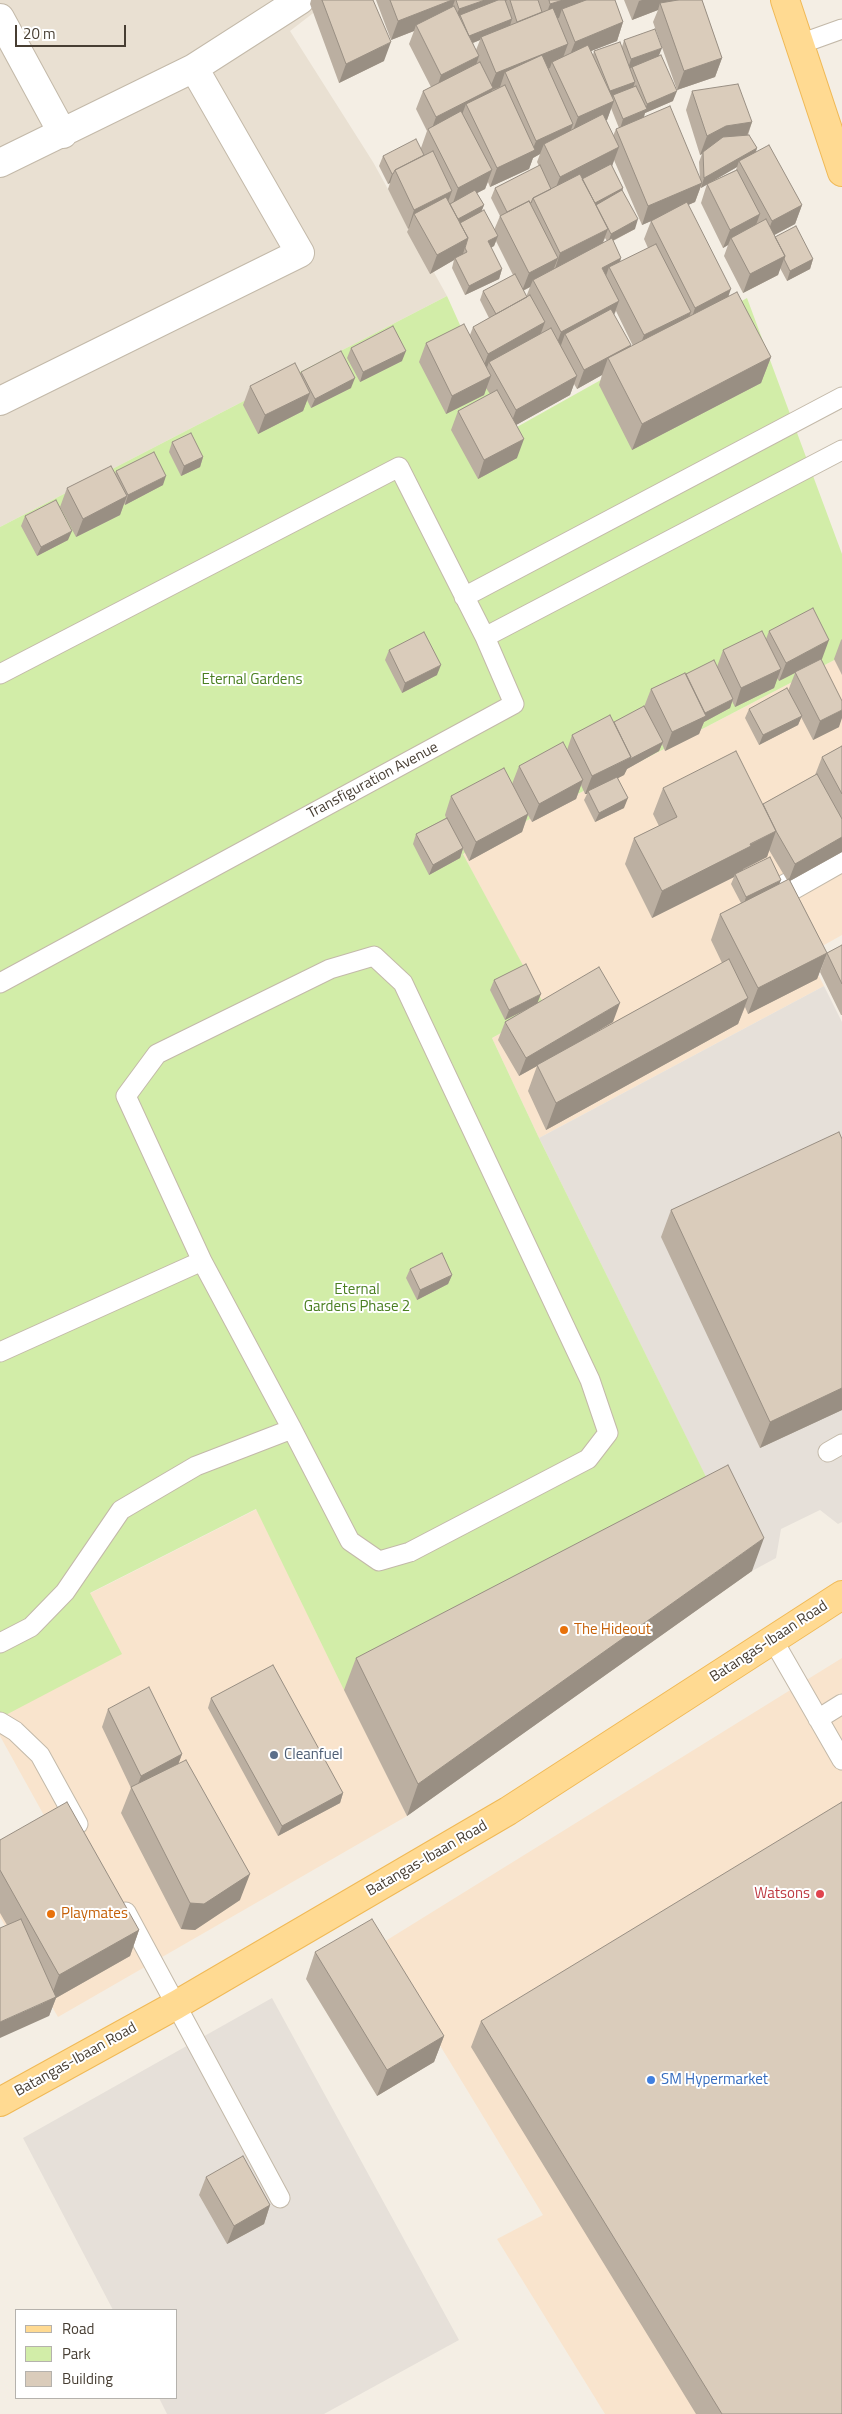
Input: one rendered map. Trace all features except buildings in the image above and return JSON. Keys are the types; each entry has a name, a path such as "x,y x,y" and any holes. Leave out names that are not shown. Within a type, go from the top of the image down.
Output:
{"main road":[{"path":"786,0 800,44 838,144 842,172"},
{"name":"Batangas-Ibaan Road","path":"0,2102 176,2005 508,1812 842,1595"}],"street":[{"path":"0,163 63,134 194,68 300,0"},
{"path":"0,18 63,134"},
{"path":"0,401 300,253 194,68"},
{"path":"736,916 842,857"}],"lane":[{"path":"800,44 842,29"},
{"path":"464,597 842,397"},
{"path":"485,637 842,450"},
{"name":"Transfiguration Avenue","path":"0,674 399,467 485,637 514,704 0,983"},
{"path":"374,956 403,983 590,1380 608,1434 588,1459 410,1552 379,1561 350,1541 292,1429 202,1261 126,1096 157,1054 330,969 374,956"},
{"path":"0,1352 202,1261"},
{"path":"0,1643 31,1627 65,1592 121,1510 196,1466 292,1429"},
{"path":"773,1640 842,1760"},
{"path":"818,1719 842,1704"},
{"path":"0,1722 14,1731 40,1755 87,1841"},
{"path":"115,1893 280,2198"}],"shaded area":[{"path":"0,0 330,0 290,31 373,162 447,296 0,527"},
{"path":"842,656 842,935 808,954 824,986 539,1138 492,1038 545,1008 463,854"},
{"path":"824,986 842,1022 842,1522 838,1524 820,1510 781,1529 776,1558 752,1571 539,1138"},
{"path":"257,1509 407,1816 58,2017 0,1917 0,1858 51,1828 0,1736 0,1718 89,1594"},
{"name":"SM Hypermarket","path":"842,1658 842,2414 605,2414 497,2239 543,2215 379,1945"},
{"path":"272,1998 459,2340 324,2414 167,2414 160,2399 178,2399 178,2309 112,2309 23,2138"}],"green space":[{"path":"447,296 508,432 747,298 842,554 842,656 463,854 546,1008 492,1038 539,1138 716,1497 344,1690 256,1509 90,1593 122,1654 0,1718 0,527"}],"place":[{"name":"The Hideout","path":"564,1630"},
{"name":"Cleanfuel","path":"274,1755"},
{"name":"Watsons","path":"820,1894"},
{"name":"Playmates","path":"51,1914"},
{"name":"SM Hypermarket","path":"651,2080"}],"park label":[{"name":"Eternal Gardens","path":"252,680"},
{"name":"Eternal Gardens Phase 2","path":"357,1298"}]}
